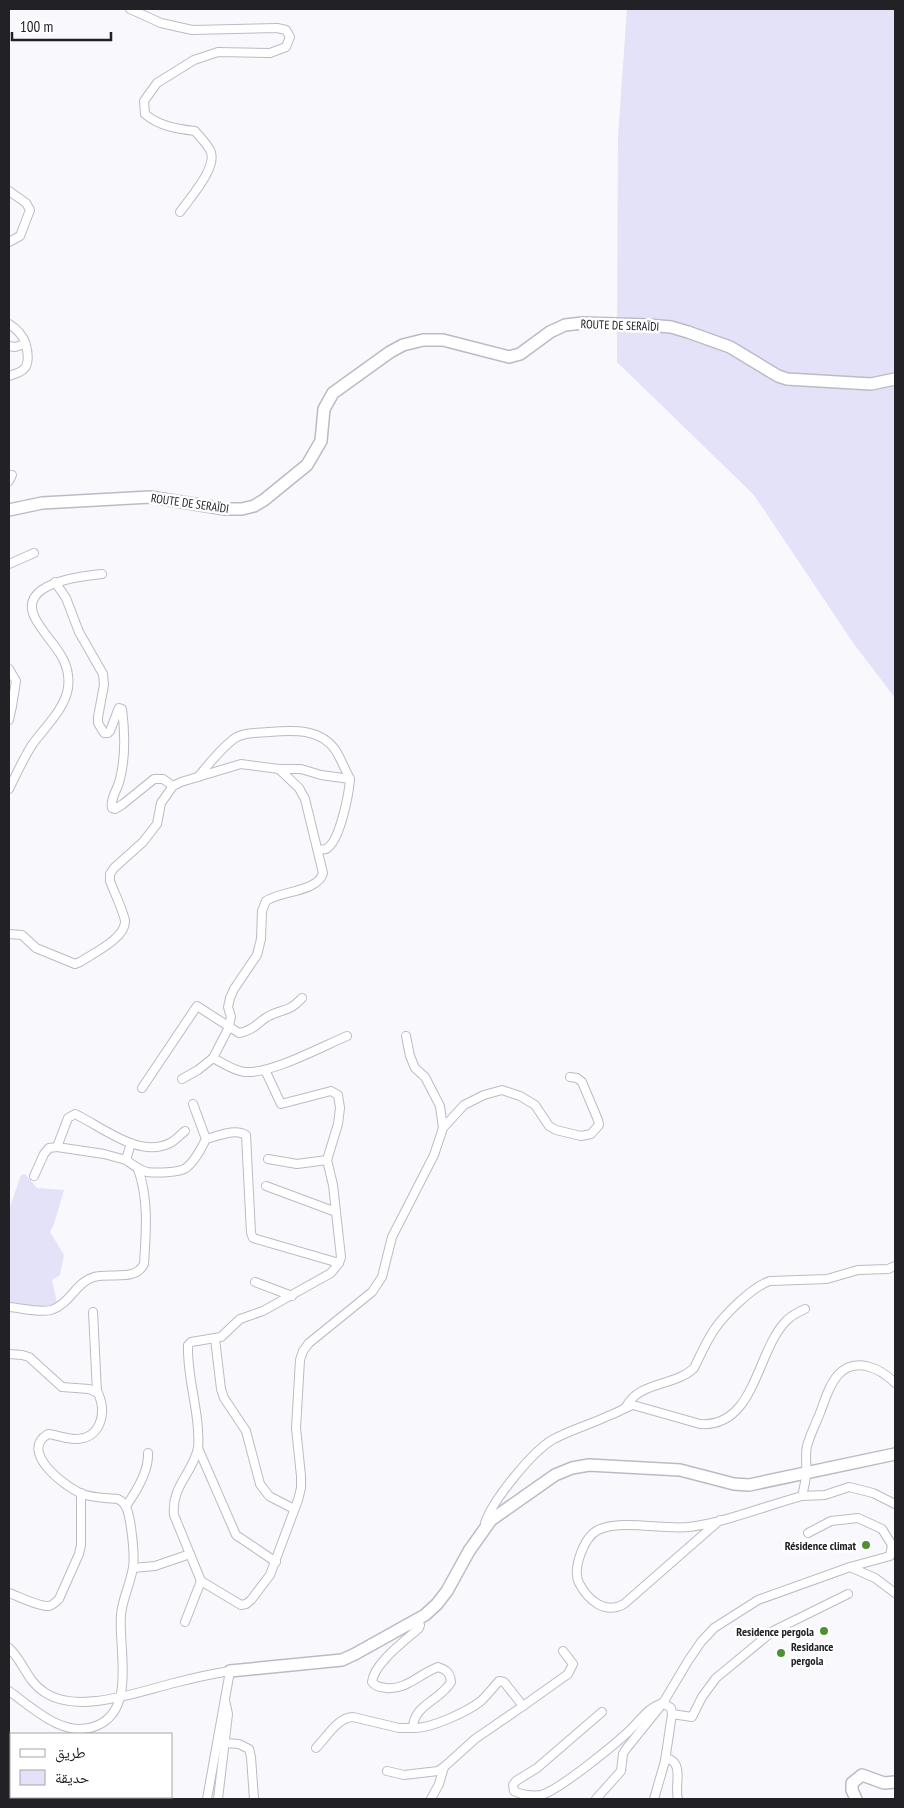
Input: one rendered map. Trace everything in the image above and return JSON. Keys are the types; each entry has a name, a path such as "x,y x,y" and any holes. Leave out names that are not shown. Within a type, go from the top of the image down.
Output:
{"main road":[{"name":"ROUTE DE SERAÏDI","path":"9,510 42,503 142,497 167,499 225,509 242,509 254,506 307,465 320,441 324,409 333,393 390,352 403,345 424,340 443,340 508,357 520,354 550,332 565,325 583,323 648,325 688,332 730,347 778,376 787,379 871,384 895,379"},
{"path":"230,1671 342,1660 425,1615 437,1604 480,1534 491,1520 555,1475 572,1468 589,1465 680,1470 734,1484 749,1485 895,1454"},
{"path":"856,1799 852,1790 852,1783 862,1776 884,1783 895,1782"}],"street":[{"path":"130,9 161,23 192,30 277,28 286,30 290,37 286,47 270,53 218,52 194,60 157,83 144,101 145,114 153,120 177,128 195,131 211,151 212,164 180,212"},
{"path":"9,191 26,203 30,210 20,236 9,242"},
{"path":"9,324 22,336 27,360 26,366 20,372 9,376"},
{"path":"9,346 15,347 25,344"},
{"path":"9,564 34,553"},
{"path":"9,789 31,747 66,698 68,686 64,658 35,618 32,606 35,598 41,590 55,582 102,574"},
{"path":"55,582 66,598 78,632 103,674 104,685 98,723 104,733 110,731 118,710 122,708 126,741 120,780 112,798 112,808 115,809 123,804 154,779 163,779 173,786"},
{"path":"9,669 16,682 10,706 9,720"},
{"path":"198,777 220,752 236,738 244,735 285,731 308,732 322,737 335,750 350,779 348,797 331,844 326,849 318,850"},
{"path":"9,934 22,934 36,948 75,964 114,940 122,932 125,922 110,881 110,874 114,868 143,842 158,824 161,803 173,786 241,764 279,769 302,769 321,775 350,779"},
{"path":"182,1079 198,1070 213,1058 228,1026 231,1017 228,1007 230,998 257,954 261,939 263,906 269,899 320,882 323,873 305,799 299,788 279,769"},
{"path":"142,1088 195,1007 198,1007 239,1033 250,1031 268,1017 292,1008 302,998"},
{"path":"213,1058 244,1072 265,1070 347,1036"},
{"path":"406,1036 410,1056 415,1068 425,1077 440,1106 443,1128"},
{"path":"265,1070 281,1104 331,1091 338,1096 340,1108 338,1124 327,1160 333,1185 341,1248 339,1263 331,1273 263,1311 240,1319 226,1333 215,1339 191,1342 188,1345 191,1378 197,1410 198,1448 175,1496 174,1515 202,1581 240,1605 246,1604 261,1588 276,1562 300,1488 296,1428 298,1372 303,1351 319,1334 372,1292 382,1277 392,1237 434,1155 443,1128 464,1104 484,1095 502,1090 520,1096 535,1105 549,1126 556,1130 581,1136 591,1134 597,1128 598,1120 582,1082 577,1078 570,1077"},
{"path":"193,1104 206,1139"},
{"path":"57,1147 68,1118 75,1114 108,1133 131,1143 154,1148 170,1143 185,1131"},
{"path":"34,1176 44,1154 49,1148 57,1147 104,1154 126,1160 138,1169 148,1172 177,1172 185,1169 193,1160 206,1139 232,1132 241,1132 246,1135 250,1233 253,1238 339,1263"},
{"path":"126,1160 131,1143"},
{"path":"268,1159 297,1164 327,1160"},
{"path":"9,1307 42,1311 52,1310 68,1300 84,1282 92,1277 137,1273 141,1270 144,1264 146,1224 143,1182 138,1169"},
{"path":"266,1186 336,1212"},
{"path":"626,1407 634,1395 681,1377 694,1368 714,1330 742,1300 762,1284 770,1281 827,1278 858,1270 888,1269 895,1266"},
{"path":"255,1282 292,1296"},
{"path":"480,1534 493,1505 542,1448 566,1433 633,1405 700,1424 710,1425 721,1422 739,1409 780,1329 794,1315 805,1309"},
{"path":"9,1691 55,1723 63,1731 87,1729 97,1726 112,1714 123,1684 121,1615 133,1568 132,1543 126,1506 118,1499 81,1493 61,1480 43,1463 39,1456 38,1448 40,1441 48,1434 80,1439 89,1436 100,1425 102,1409 101,1399 97,1392 94,1312"},
{"path":"215,1339 221,1389 224,1398 246,1431 260,1484 269,1496 294,1509"},
{"path":"9,1354 22,1354 29,1357 62,1387 89,1389 97,1392"},
{"path":"802,1496 806,1473 807,1446 830,1387 837,1376 852,1365 863,1365 875,1368 888,1375 895,1383"},
{"path":"198,1448 236,1535 276,1562"},
{"path":"126,1506 134,1494 147,1466 148,1453"},
{"path":"720,1520 618,1608 604,1608 598,1605 577,1578 583,1545 591,1534 598,1530 615,1526 687,1527 720,1520 802,1496 825,1495 849,1487 873,1493 895,1504"},
{"path":"9,1593 42,1606 55,1604 59,1599 81,1545 81,1493"},
{"path":"596,1799 621,1771 623,1754 663,1703 688,1661 701,1642 714,1628 758,1600 850,1567 890,1556 892,1545 882,1529 858,1518 830,1522 808,1533"},
{"path":"687,1527 694,1533 693,1544"},
{"path":"133,1568 155,1566 190,1554"},
{"path":"850,1567 875,1578 895,1593"},
{"path":"185,1622 202,1581"},
{"path":"672,1714 692,1717 702,1697 716,1678 773,1631 848,1594"},
{"path":"413,1728 416,1715 420,1710 447,1689 451,1682 450,1674 445,1669 438,1668 406,1686 394,1689 378,1687 372,1682 373,1677 385,1660 419,1628 420,1625 417,1619"},
{"path":"9,1648 18,1658 33,1682 44,1692 55,1698 66,1700 87,1701 120,1696 230,1671 207,1799"},
{"path":"387,1771 414,1775 438,1771 444,1767 475,1739 568,1674 573,1664 563,1651"},
{"path":"316,1748 346,1717 399,1728 429,1727 472,1707 482,1700 499,1681 504,1682 523,1706"},
{"path":"218,1799 228,1714 225,1698"},
{"path":"602,1712 537,1768 516,1781 513,1785 514,1791 534,1795 542,1794 552,1789 619,1740 649,1709 663,1703 671,1708 672,1714 665,1761 654,1799"},
{"path":"224,1743 239,1744 249,1749 252,1757 254,1799"},
{"path":"665,1761 669,1759 674,1761 677,1766 676,1787 678,1799"},
{"path":"431,1799 439,1784 444,1767"}],"green space":[{"path":"627,9 895,9 895,698 854,644 754,495 617,362 618,136"},
{"path":"25,1174 37,1188 64,1190 50,1232 64,1255 60,1275 52,1280 57,1303 51,1305 33,1306 9,1302 9,1210 21,1175"}],"place":[{"name":"Résidence climat","path":"866,1545"},
{"name":"Residence pergola","path":"824,1631"},
{"name":"Residance pergola","path":"781,1653"}]}
